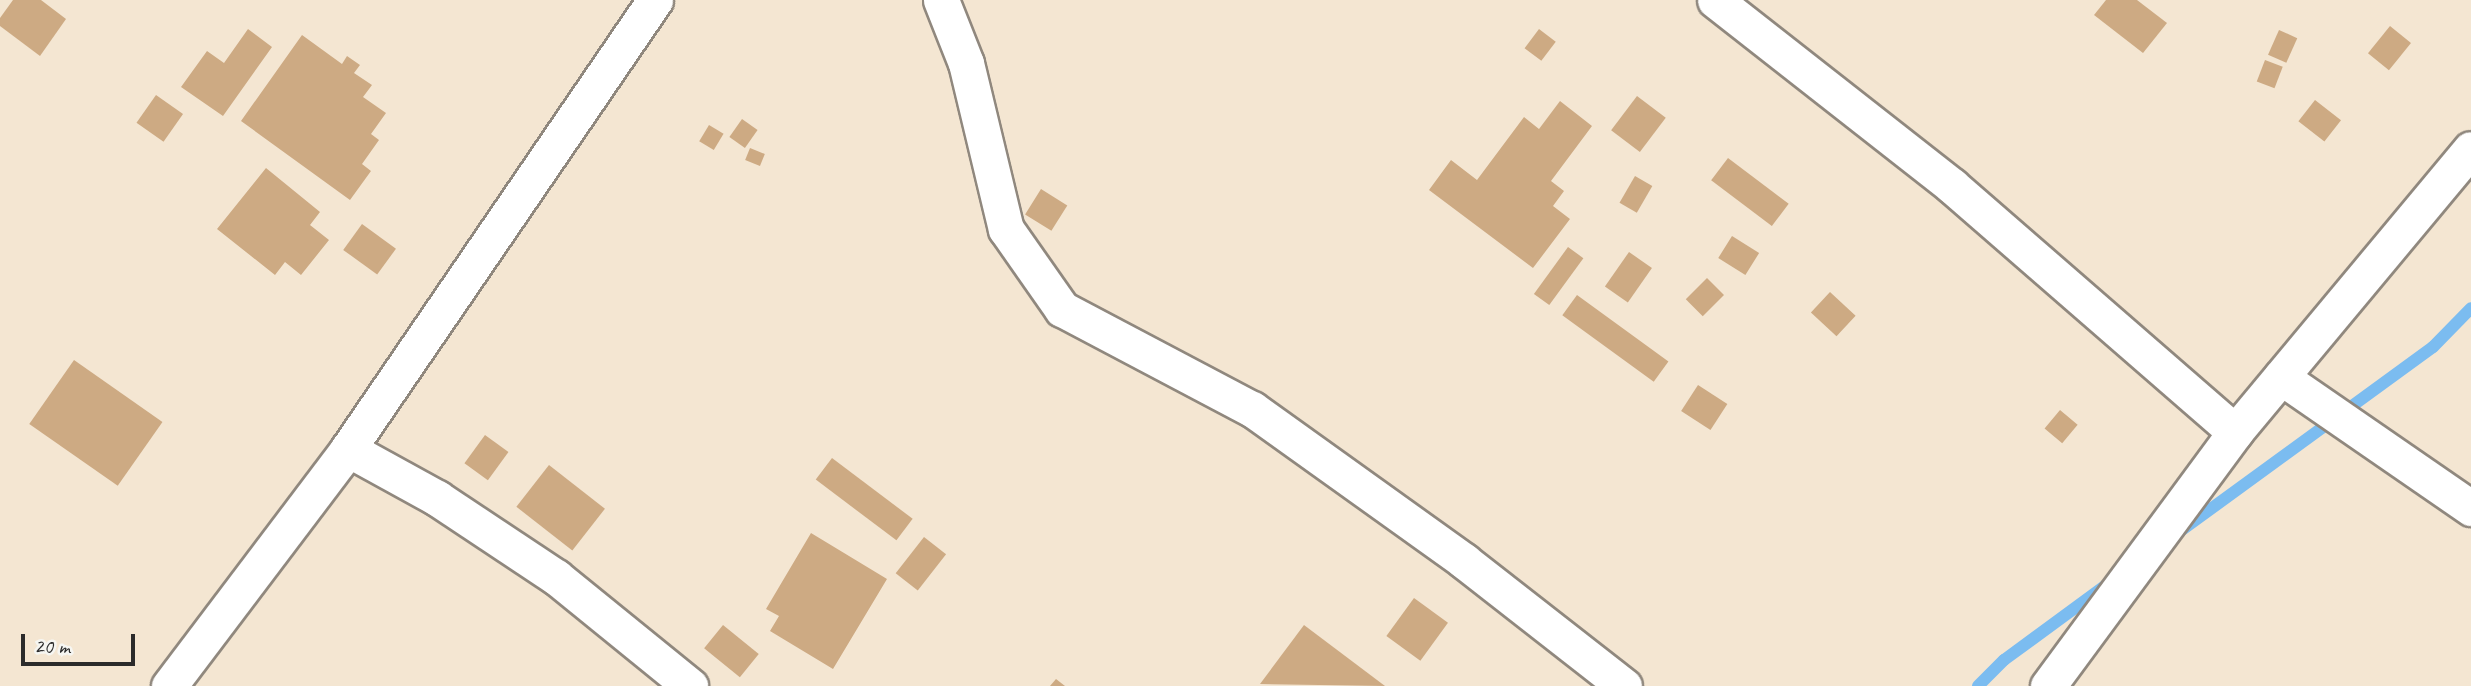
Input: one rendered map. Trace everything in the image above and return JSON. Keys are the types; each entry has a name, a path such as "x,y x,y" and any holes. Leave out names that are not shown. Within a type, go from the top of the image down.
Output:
{"street":[{"path":"169,686 348,449 655,0"},
{"path":"941,0 966,63 1006,229 1062,309 1252,409 1464,561 1624,686"},
{"path":"1715,0 1952,186 2235,432"},
{"path":"2048,686 2235,432 2471,149"},
{"path":"2281,377 2471,508"},
{"path":"348,449 437,498 546,570 690,686"}],"building":[{"path":"13,0 41,0 66,19 40,56 0,26 0,18"},
{"path":"2106,0 2137,0 2167,23 2143,53 2094,15"},
{"path":"2390,26 2411,43 2389,70 2368,53"},
{"path":"248,29 272,47 223,116 181,87 207,51 224,63"},
{"path":"1539,29 1556,42 1541,61 1525,48"},
{"path":"2279,30 2297,38 2286,63 2268,55"},
{"path":"302,35 342,64 347,56 360,65 354,73 372,85 363,97 386,113 371,134 379,140 362,164 371,171 350,200 241,121"},
{"path":"2265,60 2283,67 2274,88 2257,81"},
{"path":"156,95 183,114 164,142 136,123"},
{"path":"1637,96 1666,118 1640,152 1611,130"},
{"path":"2315,100 2341,120 2324,142 2298,121"},
{"path":"1560,101 1592,126 1551,181 1564,191 1553,206 1570,219 1533,268 1429,190 1451,160 1477,180 1524,117 1539,129"},
{"path":"742,119 758,130 745,148 729,137"},
{"path":"709,125 724,134 714,150 699,141"},
{"path":"750,148 765,154 760,166 745,160"},
{"path":"1728,158 1789,204 1772,226 1711,180"},
{"path":"266,168 320,212 310,225 329,240 301,275 285,262 275,275 217,229"},
{"path":"1635,176 1652,186 1637,213 1620,203"},
{"path":"1041,189 1067,205 1051,231 1025,214"},
{"path":"362,224 396,249 377,275 343,250"},
{"path":"1732,236 1759,253 1745,275 1718,258"},
{"path":"1568,247 1583,258 1549,305 1534,294"},
{"path":"1629,252 1652,268 1628,302 1605,286"},
{"path":"1707,278 1724,295 1703,316 1686,299"},
{"path":"1830,292 1856,316 1837,336 1811,312"},
{"path":"1577,295 1668,361 1654,382 1562,315"},
{"path":"74,360 162,422 118,486 29,424"},
{"path":"1698,385 1727,404 1710,430 1681,411"},
{"path":"2060,410 2078,425 2062,443 2045,428"},
{"path":"485,435 508,452 488,480 464,463"},
{"path":"832,458 913,519 896,540 816,480"},
{"path":"549,465 605,509 572,550 516,507"},
{"path":"811,533 887,579 833,669 770,631 779,616 766,609"},
{"path":"924,537 946,554 918,590 896,573"},
{"path":"1414,598 1448,623 1420,661 1386,636"},
{"path":"723,625 759,654 740,677 704,648"},
{"path":"1304,625 1385,686 1260,684"},
{"path":"1056,679 1065,686 1050,686"}],"waterway":[{"path":"2175,535 2433,347 2471,308"},
{"path":"1978,686 2004,660 2106,585"}]}
